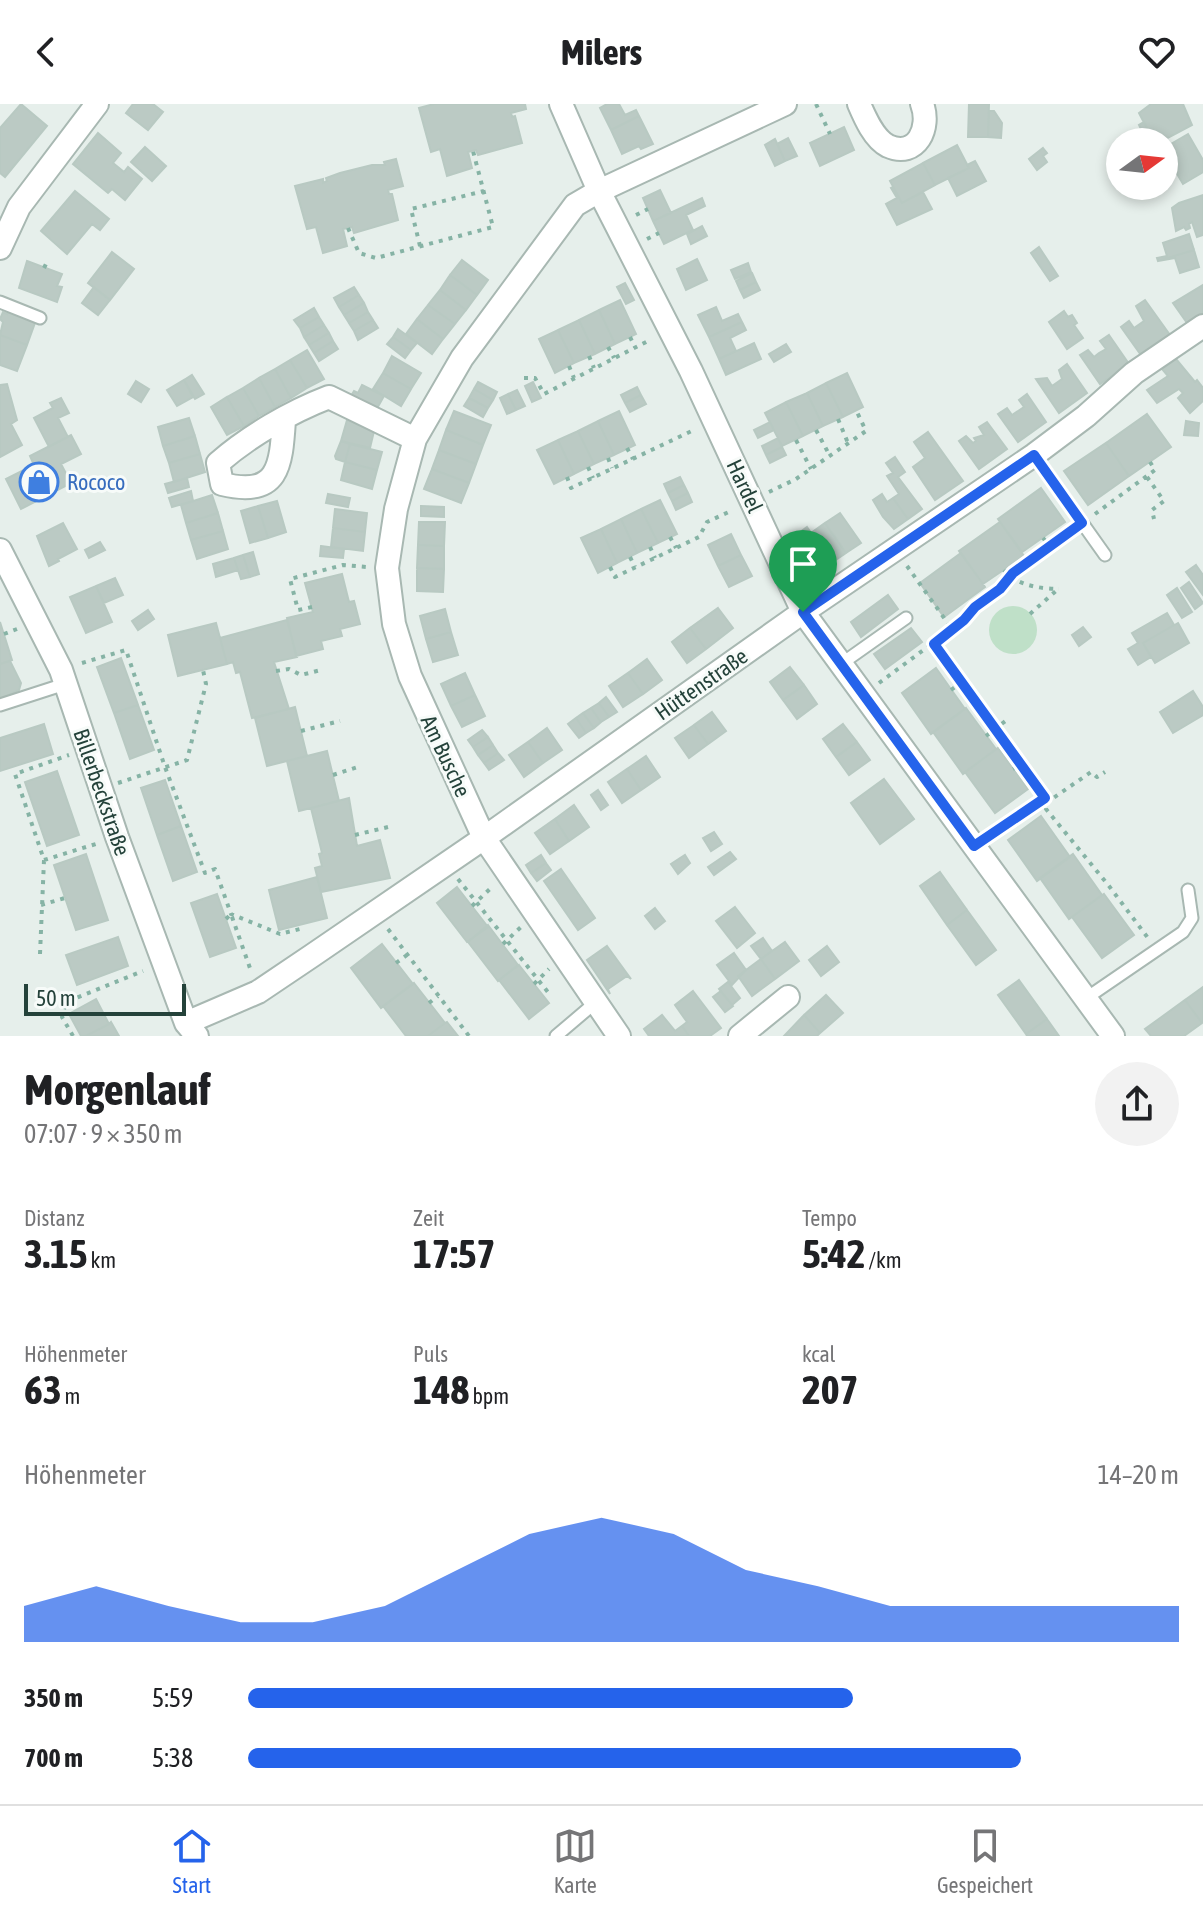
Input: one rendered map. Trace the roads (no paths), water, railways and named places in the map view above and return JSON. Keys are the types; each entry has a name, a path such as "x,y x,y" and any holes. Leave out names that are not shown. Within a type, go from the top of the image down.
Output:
{"street":[{"path":"0,248 19,207 97,104"},
{"name":"Hardel","path":"561,104 599,191 670,329 803,612 1113,1036"},
{"name":"Am Busche","path":"619,1036 484,838 410,676 394,624 387,568 396,509 415,439 462,358 575,205 785,104"},
{"path":"859,104 879,140 890,147 901,148 911,145 924,133 926,122 922,104"},
{"name":"Hüttenstraße","path":"191,1029 258,992 484,838 803,612 1034,455 1134,373 1203,326"},
{"path":"284,420 329,397 415,439"},
{"name":"Billerbeckstraße","path":"0,550 63,677 117,837 191,1029"},
{"path":"740,1036 788,997"}],"lane":[{"path":"0,302 40,318"},
{"path":"1034,455 1105,555"},
{"path":"841,664 906,618"},
{"path":"0,705 63,677"},
{"path":"1085,999 1189,925 1192,909 1188,890"},
{"path":"556,1036 596,1002"}],"place":[{"name":"Rococo","path":"39,482"}]}
